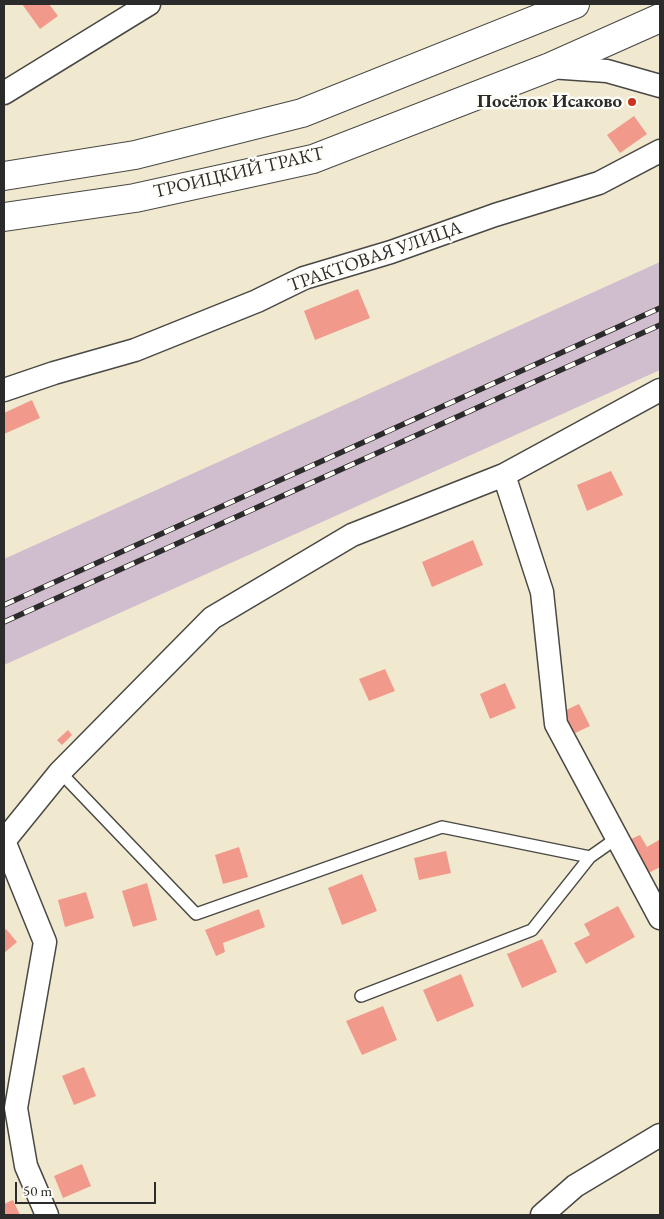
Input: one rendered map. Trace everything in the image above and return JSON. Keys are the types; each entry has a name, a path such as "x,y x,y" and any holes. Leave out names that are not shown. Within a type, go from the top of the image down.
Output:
{"main road":[{"path":"4,176 135,155 302,113 575,4"},
{"name":"ТРОИЦКИЙ ТРАКТ","path":"4,217 135,198 313,159 550,68 660,18"}],"street":[{"path":"4,93 149,4"},
{"path":"550,68 607,72 660,86"},
{"name":"ТРАКТОВАЯ УЛИЦА","path":"4,390 54,373 135,350 257,301 304,278 391,252 495,215 599,182 660,150"},
{"path":"47,1215 26,1166 16,1108 45,942 4,841 60,772 212,618 352,535 504,475 660,390"},
{"path":"504,475 542,592 556,724 617,838 659,911"},
{"path":"542,1215 575,1186 660,1135"}],"lane":[{"path":"60,772 196,914 442,827 590,857"},
{"path":"361,996 532,930 590,857 617,838"}],"shaded area":[{"path":"660,262 660,370 4,665 4,559"}],"building":[{"path":"22,4 49,4 58,16 40,29"},
{"path":"634,116 647,134 620,153 607,135"},
{"path":"358,289 370,318 315,340 304,311"},
{"path":"32,400 40,418 4,434 4,413"},
{"path":"611,471 623,495 587,511 577,485"},
{"path":"473,540 483,565 432,587 422,562"},
{"path":"385,669 395,691 369,701 359,679"},
{"path":"505,683 516,708 490,719 480,694"},
{"path":"579,704 590,726 573,734 562,712"},
{"path":"68,730 72,735 62,745 57,740"},
{"path":"640,835 647,847 659,840 660,842 660,867 647,874 629,840"},
{"path":"239,847 248,877 223,884 215,855"},
{"path":"446,851 451,873 419,880 414,858"},
{"path":"362,874 377,911 342,925 328,888"},
{"path":"147,883 157,920 133,927 122,891"},
{"path":"86,892 94,918 65,927 58,900"},
{"path":"618,906 635,937 586,964 574,943 590,935 584,924"},
{"path":"259,909 265,927 223,943 225,952 216,956 205,930"},
{"path":"6,929 17,942 4,953 4,931"},
{"path":"542,939 557,972 522,988 507,954"},
{"path":"461,974 474,1006 437,1022 423,990"},
{"path":"383,1006 397,1040 362,1055 346,1021"},
{"path":"84,1067 96,1096 74,1105 62,1076"},
{"path":"82,1164 91,1186 63,1198 54,1176"},
{"path":"13,1200 20,1215 4,1215 4,1204"}],"railway":[{"path":"4,605 660,308"},
{"path":"4,622 660,325"}],"place":[{"name":"Посёлок Исаково","path":"632,102"}]}
